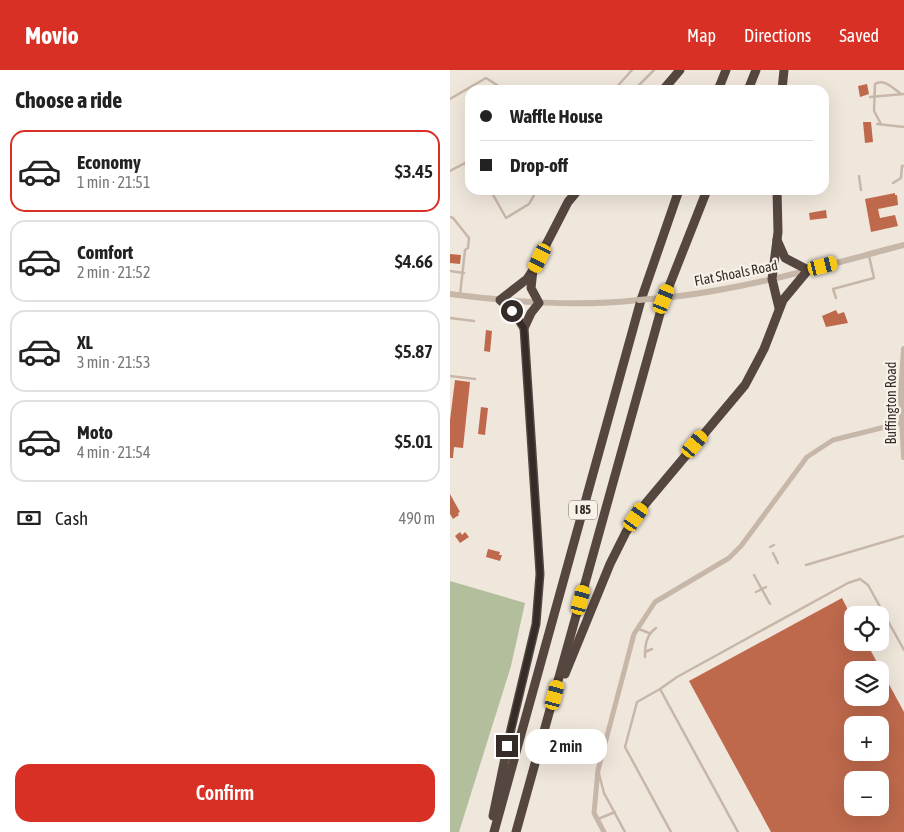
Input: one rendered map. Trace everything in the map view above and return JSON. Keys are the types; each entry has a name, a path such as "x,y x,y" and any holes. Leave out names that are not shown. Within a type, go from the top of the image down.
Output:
{"highway":[{"path":"667,85 680,70"},
{"path":"720,85 726,70"},
{"path":"750,85 756,70"},
{"path":"782,85 784,70"},
{"path":"524,328 512,311 500,300 527,279 573,195"},
{"name":"I 85","path":"494,832 641,300 677,195"},
{"name":"I 85","path":"516,832 664,299 706,195"},
{"path":"777,195 777,240 772,279 778,308"},
{"path":"550,714 610,564 626,532 646,503 745,385 764,349 775,322 778,308 787,293 808,270 785,258 777,240"},
{"path":"489,832 536,624 540,574 524,328 531,313 539,303 531,288 533,270"}],"street":[{"name":"Flat Shoals Road","path":"450,294 539,303 617,303 700,294 772,279 904,245"},
{"name":"Buffington Road","path":"904,348 901,390 904,457"},
{"path":"604,832 594,812 598,770 634,634 655,602 729,558 741,546 807,457 833,440 903,423"}],"lane":[{"path":"618,85 632,70"},
{"path":"639,85 654,70"},
{"path":"474,85 486,78 498,85"},
{"path":"903,94 880,81 875,84 875,113 879,124 904,127"},
{"path":"450,99 465,90"},
{"path":"870,97 903,94"},
{"path":"450,171 465,163"},
{"path":"894,183 901,178 903,166"},
{"path":"859,176 861,190"},
{"path":"493,195 506,218 528,204 534,195"},
{"path":"450,217 457,222 470,238 468,248 465,250 464,273 460,295"},
{"path":"836,298 833,289 874,278 869,254"},
{"path":"450,271 464,273"},
{"path":"450,318 474,321"},
{"path":"450,376 476,379"},
{"path":"806,565 904,536"},
{"path":"770,547 774,545"},
{"path":"773,553 778,563"},
{"path":"754,575 770,604"},
{"path":"671,832 625,747 637,702 676,677 848,583 860,579 868,584 904,650"},
{"path":"756,592 766,587"},
{"path":"645,657 649,633 656,628"},
{"path":"638,629 649,633"},
{"path":"645,652 652,649"},
{"path":"660,689 738,832"},
{"path":"598,770 604,793 625,832"},
{"path":"598,819 615,812"}],"green space":[{"path":"450,581 525,603 511,666 459,832 450,832"}],"building":[{"path":"867,84 869,94 860,97 858,86"},
{"path":"863,122 871,122 873,142 865,143"},
{"path":"895,193 898,205 878,209 880,218 895,215 898,226 871,232 865,199"},
{"path":"826,210 827,218 810,220 809,213"},
{"path":"450,254 461,255 460,264 450,263"},
{"path":"836,310 838,314 844,312 848,323 826,327 822,316"},
{"path":"486,330 492,331 490,352 484,351"},
{"path":"455,380 470,382 463,448 454,447 453,458 450,458 450,420"},
{"path":"481,407 488,408 485,435 478,434"},
{"path":"450,494 460,512 453,519 450,514"},
{"path":"460,532 462,535 465,532 469,537 460,543 455,536"},
{"path":"488,549 500,552 499,555 502,555 500,561 486,557"},
{"path":"842,598 846,606 844,606 844,651 871,651 876,661 844,661 844,706 889,706 889,684 904,712 904,832 771,832 689,681"}],"route":[{"path":"507,746 536,624 540,574 524,328 512,311"}]}
